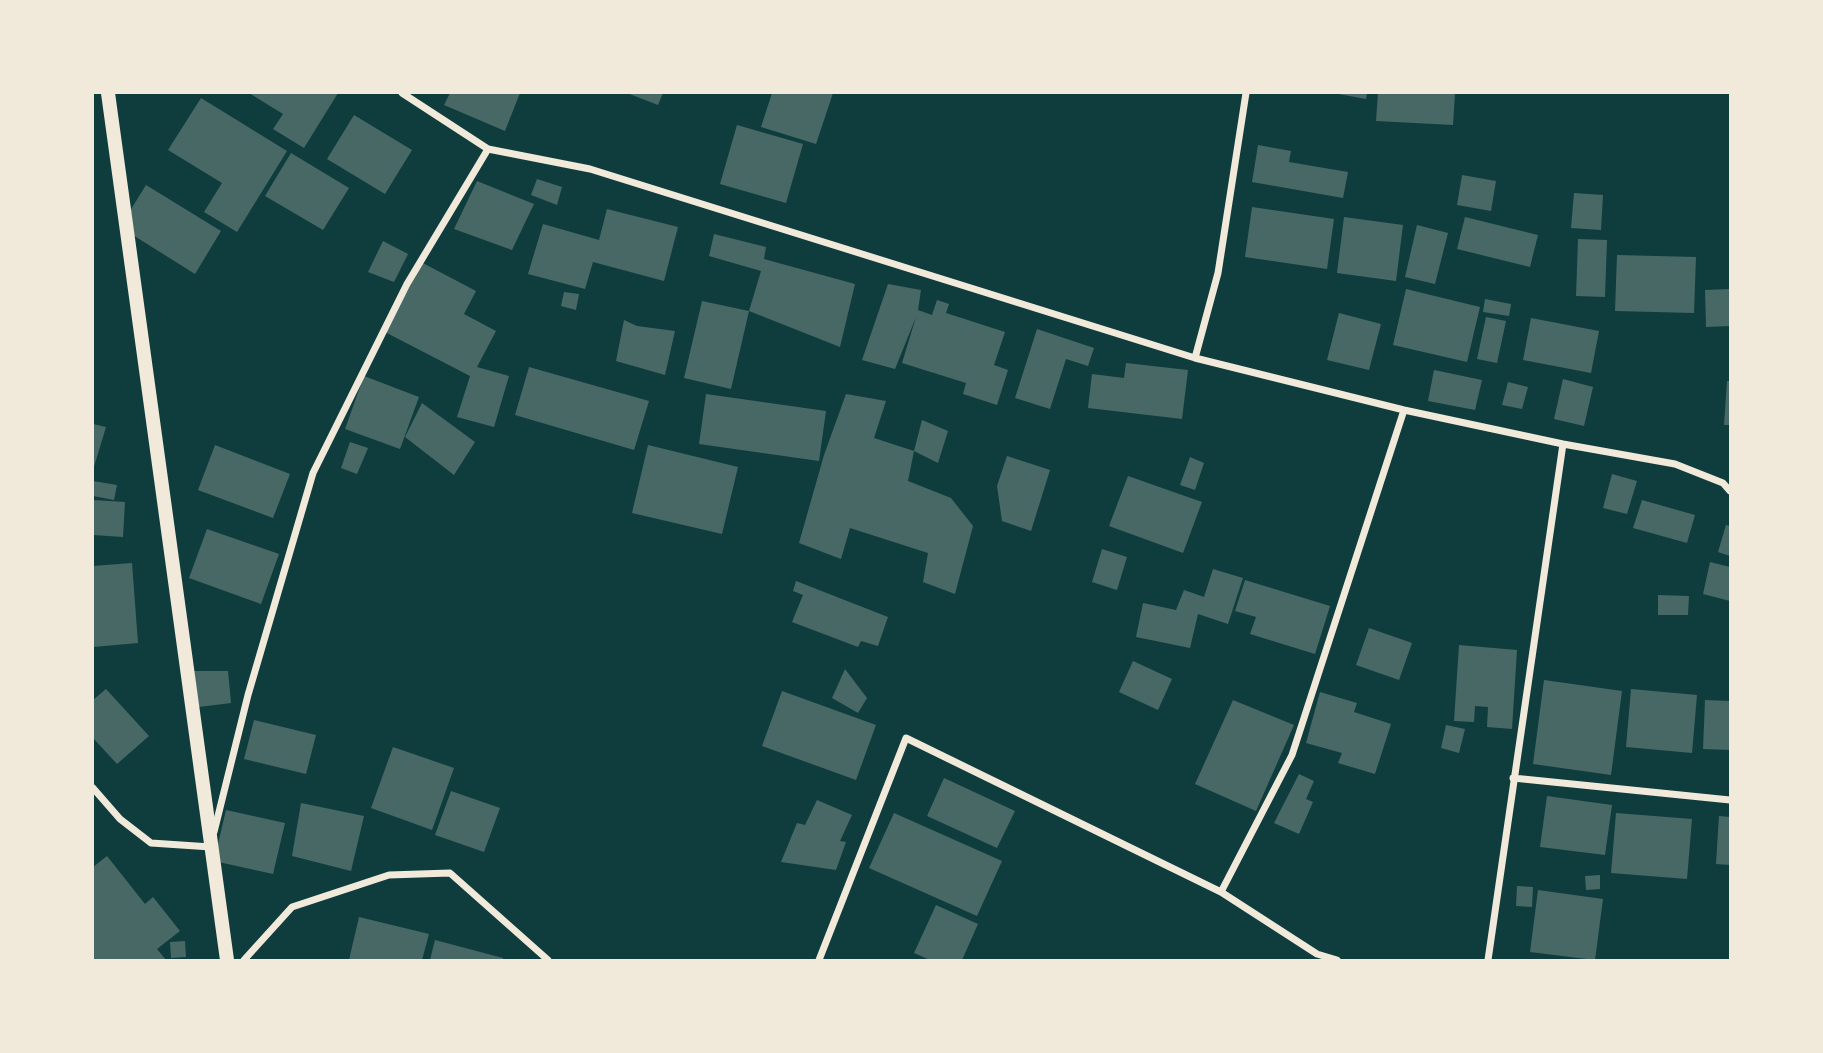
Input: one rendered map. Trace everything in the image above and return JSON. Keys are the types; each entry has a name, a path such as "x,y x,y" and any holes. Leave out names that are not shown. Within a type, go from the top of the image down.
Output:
{"main road":[{"path":"108,93 227,960"}],"street":[{"path":"402,93 488,149 590,169 1195,358 1404,410 1563,444 1675,464 1723,483 1730,491"},
{"path":"1195,358 1218,274 1246,93"},
{"path":"93,788 120,819 151,843 210,849 247,695 313,473 407,284 488,149"},
{"path":"1221,892 1292,755 1404,410"},
{"path":"1488,960 1563,444"},
{"path":"819,960 906,738 1221,892 1317,954 1337,960"},
{"path":"1513,778 1730,800"},
{"path":"244,960 292,907 389,875 450,873 548,960"},
{"path":"536,960 539,951"}],"building":[{"path":"249,93 338,93 304,148 273,129 283,114"},
{"path":"450,93 520,93 505,131 444,105"},
{"path":"627,93 663,93 658,105"},
{"path":"772,93 833,93 816,144 761,127"},
{"path":"1333,93 1367,93 1366,99"},
{"path":"1378,93 1455,93 1453,125 1376,121"},
{"path":"201,98 287,151 237,232 204,212 222,183 168,150"},
{"path":"354,115 412,150 385,194 327,159"},
{"path":"737,125 803,144 786,203 720,184"},
{"path":"1258,145 1291,151 1289,162 1348,172 1343,198 1252,182"},
{"path":"291,153 349,188 323,230 265,196"},
{"path":"1462,175 1496,181 1491,211 1457,205"},
{"path":"537,179 562,187 557,205 531,195"},
{"path":"477,181 534,204 512,250 454,229"},
{"path":"146,185 221,231 195,274 120,227"},
{"path":"1574,193 1603,195 1601,230 1571,228"},
{"path":"1252,207 1334,219 1327,269 1245,257"},
{"path":"607,209 678,227 664,281 593,262 585,289 528,274 543,224 599,240"},
{"path":"1344,217 1403,225 1396,281 1337,273"},
{"path":"1465,217 1538,235 1530,267 1457,249"},
{"path":"1417,225 1448,233 1435,284 1405,277"},
{"path":"714,234 766,247 764,259 855,284 840,347 749,311 761,271 709,256"},
{"path":"1578,239 1607,240 1605,297 1576,296"},
{"path":"383,241 408,254 394,282 368,272"},
{"path":"1617,255 1696,257 1694,313 1615,311"},
{"path":"419,261 476,291 464,314 496,331 477,367 509,376 494,427 457,417 470,376 383,331"},
{"path":"888,284 921,290 918,310 932,315 937,300 949,304 946,313 1005,332 994,365 1008,370 997,405 963,394 966,383 902,363 916,317 895,369 862,360"},
{"path":"1406,289 1480,307 1467,362 1393,345"},
{"path":"1730,289 1730,326 1706,327 1705,290"},
{"path":"564,292 579,294 576,310 561,306"},
{"path":"1485,299 1511,304 1509,316 1483,312"},
{"path":"702,301 749,311 731,389 684,378"},
{"path":"1339,313 1381,324 1369,370 1327,360"},
{"path":"1486,317 1506,321 1497,363 1477,359"},
{"path":"1531,318 1599,331 1591,373 1523,360"},
{"path":"624,320 637,326 675,331 665,375 616,361"},
{"path":"1037,329 1094,348 1088,366 1066,359 1050,409 1015,398"},
{"path":"1126,363 1188,370 1182,419 1088,408 1092,374 1124,378"},
{"path":"529,367 649,401 634,450 515,415"},
{"path":"1434,370 1482,380 1475,410 1428,401"},
{"path":"364,376 419,397 400,449 345,429"},
{"path":"1563,379 1593,387 1584,426 1554,419"},
{"path":"1727,381 1730,381 1730,425 1724,425"},
{"path":"1508,382 1528,387 1522,409 1502,405"},
{"path":"706,394 826,411 819,461 699,444"},
{"path":"846,394 886,401 874,438 914,451 908,481 951,498 973,526 955,594 923,582 928,553 850,528 841,559 799,543 824,455"},
{"path":"422,403 475,442 454,475 405,437"},
{"path":"922,420 948,431 938,463 914,451"},
{"path":"93,424 106,427 93,470"},
{"path":"350,442 368,448 357,474 341,468"},
{"path":"215,445 290,474 273,518 198,490"},
{"path":"648,445 738,467 722,534 632,513"},
{"path":"1007,456 1050,470 1031,531 1002,521 997,486"},
{"path":"1190,457 1204,463 1195,490 1180,485"},
{"path":"1612,474 1637,481 1627,514 1603,508"},
{"path":"1128,476 1202,502 1183,553 1109,526"},
{"path":"93,481 117,485 114,500 93,496"},
{"path":"93,500 125,502 123,537 93,535"},
{"path":"1642,500 1695,515 1687,543 1633,528"},
{"path":"1726,525 1730,526 1730,556 1718,552"},
{"path":"207,529 279,554 261,604 189,578"},
{"path":"1102,549 1127,557 1117,590 1092,582"},
{"path":"1710,562 1730,567 1730,601 1703,594"},
{"path":"132,563 138,643 93,647 93,566"},
{"path":"1213,569 1243,578 1228,624 1198,614 1190,648 1136,637 1143,603 1176,610 1184,590 1204,597"},
{"path":"1245,580 1330,606 1315,654 1250,634 1256,617 1235,611"},
{"path":"796,581 888,617 878,646 861,641 858,647 792,622 803,595 793,591"},
{"path":"1658,595 1689,596 1688,615 1658,615"},
{"path":"1369,628 1412,643 1399,680 1356,665"},
{"path":"1459,645 1517,650 1512,729 1487,727 1488,707 1475,706 1474,722 1454,721"},
{"path":"1133,661 1172,679 1158,710 1119,692"},
{"path":"845,669 867,698 858,713 832,698"},
{"path":"194,671 228,671 231,703 199,707"},
{"path":"1544,680 1622,691 1611,775 1533,764"},
{"path":"106,689 149,736 117,764 93,738 93,700"},
{"path":"1631,689 1697,695 1692,753 1626,747"},
{"path":"782,691 876,725 856,780 762,746"},
{"path":"1320,692 1357,703 1354,712 1391,724 1375,774 1338,763 1342,753 1306,743"},
{"path":"1233,700 1294,725 1256,811 1195,784"},
{"path":"1705,700 1730,701 1730,750 1703,749"},
{"path":"254,720 316,735 306,774 244,759"},
{"path":"1446,725 1465,729 1459,753 1441,748"},
{"path":"393,747 454,768 432,830 371,808"},
{"path":"1299,774 1314,781 1306,799 1313,802 1299,834 1274,823"},
{"path":"944,778 1015,811 997,848 927,816"},
{"path":"451,791 500,808 484,852 435,835"},
{"path":"1547,796 1612,805 1605,855 1540,847"},
{"path":"817,800 852,815 840,841 846,842 836,870 781,862 797,823 805,825"},
{"path":"301,803 364,816 351,871 292,856"},
{"path":"226,810 285,823 273,874 214,861"},
{"path":"894,813 1002,861 977,916 869,868"},
{"path":"1616,813 1692,819 1687,879 1611,873"},
{"path":"1719,816 1730,817 1730,865 1716,864"},
{"path":"107,856 145,904 153,897 180,931 157,949 166,960 93,960 93,867"},
{"path":"1600,875 1600,889 1586,890 1585,876"},
{"path":"1517,886 1533,887 1532,907 1516,906"},
{"path":"1538,890 1603,899 1595,960 1530,952"},
{"path":"936,905 978,924 962,960 930,960 914,953"},
{"path":"359,917 429,934 422,960 349,960"},
{"path":"435,940 503,958 503,960 430,960"},
{"path":"185,941 186,957 171,958 170,942"}]}
